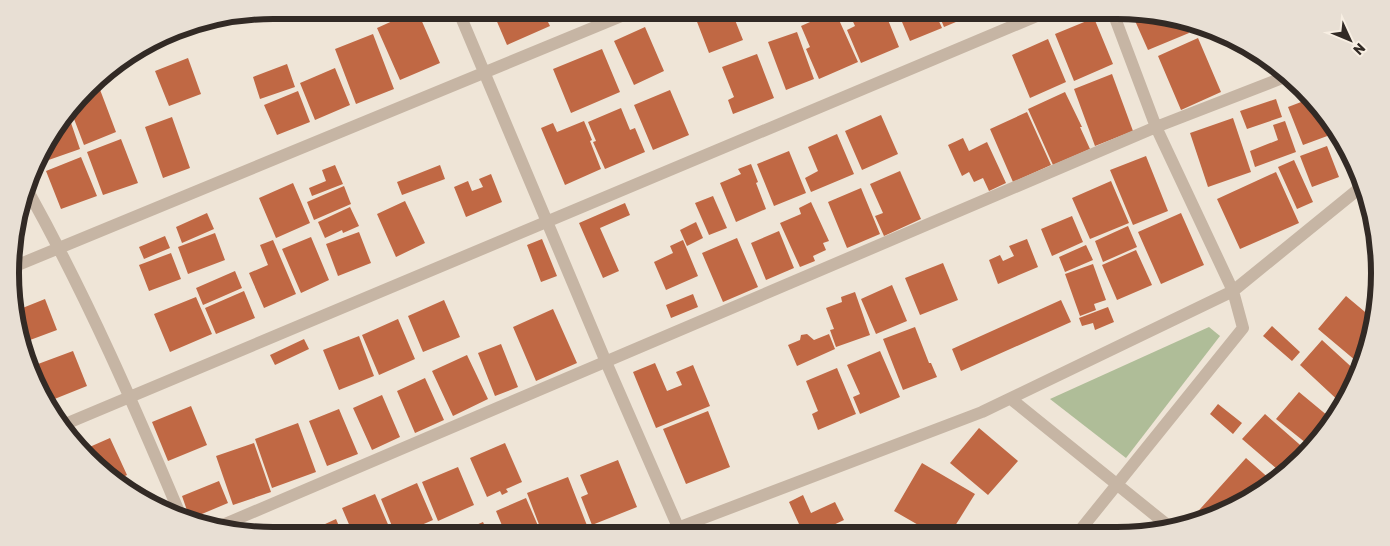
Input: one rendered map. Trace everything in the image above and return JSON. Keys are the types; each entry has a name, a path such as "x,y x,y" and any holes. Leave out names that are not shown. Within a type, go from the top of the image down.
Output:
{"street":[{"path":"462,19 606,362 678,527 982,412 1233,290 1358,190"},
{"path":"19,264 614,19"},
{"path":"68,423 1030,19"},
{"path":"1083,527 1243,328 1233,290 1156,127 1115,19"},
{"path":"228,523 1156,127 1282,79"},
{"path":"31,196 59,247 131,397 178,509"},
{"path":"1011,399 1165,522"}],"green space":[{"path":"1209,327 1220,336 1126,458 1050,399"}],"building":[{"path":"397,19 421,19 440,63 400,80 377,28"},
{"path":"496,19 546,19 550,26 507,45"},
{"path":"696,19 735,19 743,40 709,53"},
{"path":"817,19 839,19 858,62 819,79 806,49 810,47 801,26"},
{"path":"852,19 888,19 899,47 861,63 847,30 855,26"},
{"path":"901,19 938,19 942,28 910,41"},
{"path":"941,19 963,19 944,27"},
{"path":"1094,19 1113,64 1074,81 1055,34"},
{"path":"1134,19 1187,28 1189,33 1148,50"},
{"path":"645,27 664,71 634,85 614,41"},
{"path":"797,32 814,79 786,90 768,42"},
{"path":"373,34 394,89 356,104 335,49"},
{"path":"1198,38 1221,92 1181,110 1158,56"},
{"path":"1048,39 1066,82 1030,98 1012,55"},
{"path":"602,49 620,92 571,113 553,69"},
{"path":"757,54 774,98 733,114 728,100 734,97 722,67"},
{"path":"188,58 201,94 169,106 155,71"},
{"path":"287,64 295,87 260,99 253,77"},
{"path":"335,68 350,105 315,120 300,83"},
{"path":"1112,74 1133,131 1095,146 1074,89"},
{"path":"99,87 116,132 84,145 73,116"},
{"path":"670,90 689,135 653,150 634,105"},
{"path":"298,91 310,122 277,135 264,105"},
{"path":"1065,92 1082,127 1080,127 1090,149 1053,165 1028,109"},
{"path":"1276,99 1282,117 1247,129 1240,111"},
{"path":"1304,101 1319,118 1330,135 1303,145 1288,107"},
{"path":"621,108 630,130 635,128 645,152 605,169 593,142 596,141 588,122"},
{"path":"1027,112 1051,165 1013,182 990,129"},
{"path":"881,115 898,154 862,170 845,131"},
{"path":"172,117 190,168 163,178 145,127"},
{"path":"1233,118 1251,172 1208,187 1190,133"},
{"path":"70,120 80,149 45,161 53,146"},
{"path":"584,121 601,169 565,185 541,128 553,123 557,132"},
{"path":"1285,121 1296,152 1255,167 1250,151 1278,140 1273,125"},
{"path":"837,134 854,174 811,192 805,178 818,171 808,147"},
{"path":"963,138 969,151 987,142 1006,183 989,191 983,178 974,182 969,172 962,176 948,145"},
{"path":"121,139 138,183 103,195 87,152"},
{"path":"1327,146 1339,177 1312,187 1300,156"},
{"path":"789,151 806,193 774,206 757,164"},
{"path":"1146,156 1168,211 1133,225 1110,170"},
{"path":"81,157 97,196 61,209 46,171"},
{"path":"1294,160 1313,202 1297,209 1278,167"},
{"path":"751,164 766,209 736,222 720,183 741,174 738,169"},
{"path":"335,165 343,184 312,196 309,188 326,181 322,170"},
{"path":"440,165 445,179 402,195 397,182"},
{"path":"900,171 921,219 884,236 875,216 883,213 870,184"},
{"path":"1276,172 1299,223 1240,249 1217,199"},
{"path":"491,174 502,202 466,217 454,187 468,181 472,191 483,187 479,179"},
{"path":"1111,181 1129,223 1090,239 1072,198"},
{"path":"293,183 310,223 276,238 259,198"},
{"path":"344,186 351,204 314,220 307,202"},
{"path":"861,188 880,234 847,248 828,202"},
{"path":"713,196 727,228 709,235 695,203"},
{"path":"405,201 425,243 396,257 377,214"},
{"path":"811,202 829,241 823,243 826,250 813,256 815,261 800,267 780,223 801,214 799,208"},
{"path":"625,203 630,215 600,228 619,271 603,278 579,223"},
{"path":"350,207 359,226 343,233 342,230 325,238 318,222"},
{"path":"207,213 214,229 182,243 176,227"},
{"path":"1181,213 1204,265 1161,284 1138,232"},
{"path":"1072,216 1083,242 1052,256 1041,229"},
{"path":"696,222 703,238 687,246 680,230"},
{"path":"1128,226 1137,247 1103,262 1095,241"},
{"path":"779,231 794,268 766,280 751,243"},
{"path":"359,232 371,263 338,276 326,244"},
{"path":"215,233 225,260 188,274 178,247"},
{"path":"165,236 170,248 144,259 139,247"},
{"path":"311,237 329,280 301,293 282,249"},
{"path":"737,238 758,287 723,302 702,253"},
{"path":"542,239 557,276 541,282 527,245"},
{"path":"1027,239 1038,267 998,284 989,260 1000,255 1003,261 1014,256 1009,246"},
{"path":"273,240 296,294 264,308 249,273 268,265 260,245"},
{"path":"683,240 698,276 666,290 654,262 673,253 670,246"},
{"path":"1086,245 1093,260 1065,272 1059,257"},
{"path":"1136,250 1152,285 1117,300 1102,265"},
{"path":"171,253 181,279 149,291 139,265"},
{"path":"943,263 958,300 920,315 905,278"},
{"path":"1093,264 1106,300 1094,304 1096,310 1080,316 1065,274"},
{"path":"235,271 242,288 203,305 196,288"},
{"path":"892,285 907,321 876,334 861,299"},
{"path":"244,291 255,318 216,334 205,308"},
{"path":"855,292 870,335 836,347 830,330 834,329 826,308 842,302 841,297"},
{"path":"693,294 698,307 671,318 666,305"},
{"path":"1346,296 1368,314 1363,339 1356,361 1318,329"},
{"path":"196,297 212,334 170,352 154,314"},
{"path":"45,299 57,330 28,341 21,308"},
{"path":"444,300 460,337 423,352 408,316"},
{"path":"1061,300 1071,322 961,371 952,349"},
{"path":"1108,307 1114,322 1095,330 1093,323 1082,326 1079,318"},
{"path":"553,309 577,363 536,381 513,327"},
{"path":"398,319 415,359 379,375 362,335"},
{"path":"1272,326 1300,352 1292,361 1263,336"},
{"path":"915,327 929,363 931,363 937,377 903,390 883,339"},
{"path":"807,334 814,340 829,334 835,349 797,366 788,345 800,340 801,335"},
{"path":"359,336 374,376 339,390 323,350"},
{"path":"304,339 309,349 275,365 270,355"},
{"path":"1322,340 1353,368 1337,400 1300,365"},
{"path":"501,344 518,387 495,396 478,353"},
{"path":"73,351 87,386 53,400 38,364"},
{"path":"880,351 900,397 860,414 853,397 860,394 847,365"},
{"path":"467,355 488,399 453,416 432,371"},
{"path":"655,363 667,391 682,385 676,372 693,365 710,406 656,428 633,372"},
{"path":"837,368 856,414 818,430 812,414 818,411 806,381"},
{"path":"425,378 444,420 415,433 397,391"},
{"path":"1299,392 1327,415 1306,443 1276,419"},
{"path":"382,395 400,437 372,450 353,408"},
{"path":"1218,404 1242,423 1233,434 1210,414"},
{"path":"191,406 207,445 168,461 152,422"},
{"path":"339,409 358,454 327,466 309,421"},
{"path":"708,411 730,467 686,484 663,429"},
{"path":"1265,414 1302,447 1278,470 1242,439"},
{"path":"298,423 316,472 272,488 255,439"},
{"path":"979,428 1018,461 988,495 950,463"},
{"path":"110,438 127,475 122,478 118,475 88,448"},
{"path":"254,443 271,492 233,505 216,456"},
{"path":"505,443 522,482 506,489 508,492 502,495 500,491 487,497 470,458"},
{"path":"1246,458 1268,478 1229,501 1194,515"},
{"path":"618,460 637,507 592,525 581,497 588,494 580,475"},
{"path":"922,463 975,494 954,527 922,527 894,511"},
{"path":"458,467 474,505 438,521 422,482"},
{"path":"568,477 588,527 540,527 527,493"},
{"path":"219,481 228,503 197,516 188,513 182,496"},
{"path":"417,483 433,520 417,527 392,527 381,499"},
{"path":"375,494 389,527 350,527 342,508"},
{"path":"803,495 811,513 835,502 844,520 829,527 800,527 789,502"},
{"path":"526,498 539,527 503,527 496,511"},
{"path":"336,519 339,527 319,527"},
{"path":"483,522 485,527 471,527"}]}
